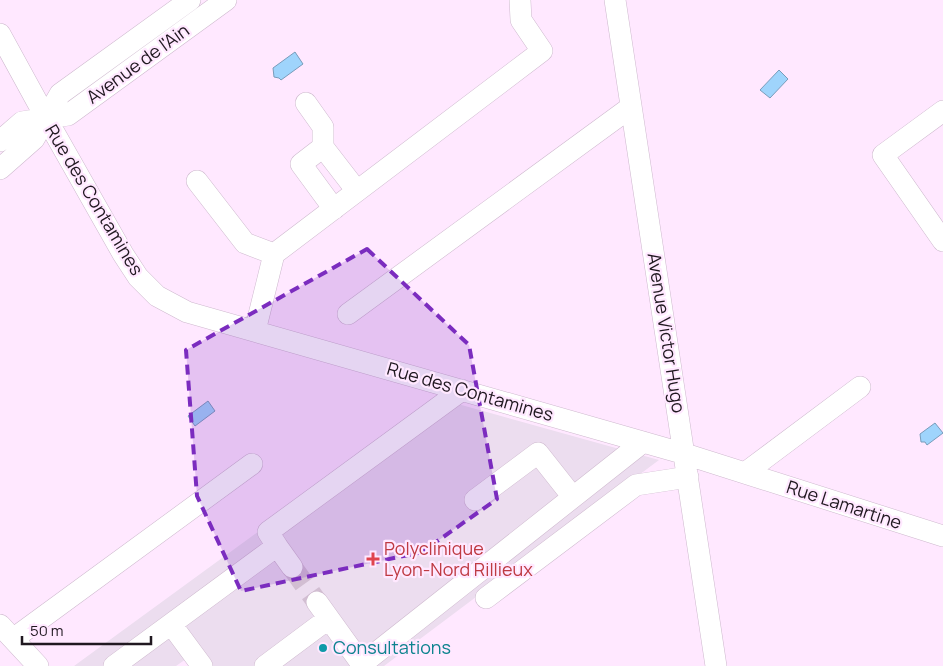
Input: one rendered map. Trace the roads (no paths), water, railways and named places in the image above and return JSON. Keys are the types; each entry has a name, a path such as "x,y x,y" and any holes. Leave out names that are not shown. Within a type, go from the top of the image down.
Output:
{"street":[{"name":"Avenue de l'Ain","path":"0,169 34,139 60,94 190,0"},
{"name":"Avenue de l'Ain","path":"46,118 68,115 226,0"},
{"path":"255,332 274,254 542,51 521,20 520,0"},
{"name":"Avenue Victor Hugo","path":"615,0 716,666"},
{"name":"Rue des Contamines","path":"0,34 123,254 138,277 157,296 187,312 684,454"},
{"path":"306,103 323,127 323,147 357,191"},
{"path":"348,314 631,107"},
{"path":"943,111 883,154 936,216 943,240"},
{"path":"0,141 22,122 46,118"},
{"path":"323,147 301,164 334,209"},
{"path":"198,181 245,243 274,254"},
{"path":"745,473 860,387"},
{"path":"292,567 268,532 462,390"},
{"path":"265,666 322,610 362,665 572,496 643,442"},
{"path":"475,500 538,452 572,496"},
{"name":"Rue Lamartine","path":"684,454 943,536"},
{"path":"38,666 4,630 252,464"},
{"path":"486,598 636,485 688,477"},
{"path":"114,666 277,546"},
{"path":"171,624 202,666"}],"water":[{"path":"295,52 303,64 281,80 274,77 273,68"},
{"path":"779,70 788,79 770,98 760,90"},
{"path":"208,401 215,411 195,426 188,416"},
{"path":"935,423 943,433 927,445 925,442 921,442 920,434"}],"tunnel":[{"path":"292,567 317,602"}],"place":[{"name":"Polyclinique Lyon-Nord Rillieux","path":"373,559"},
{"name":"Consultations","path":"323,648"}]}
